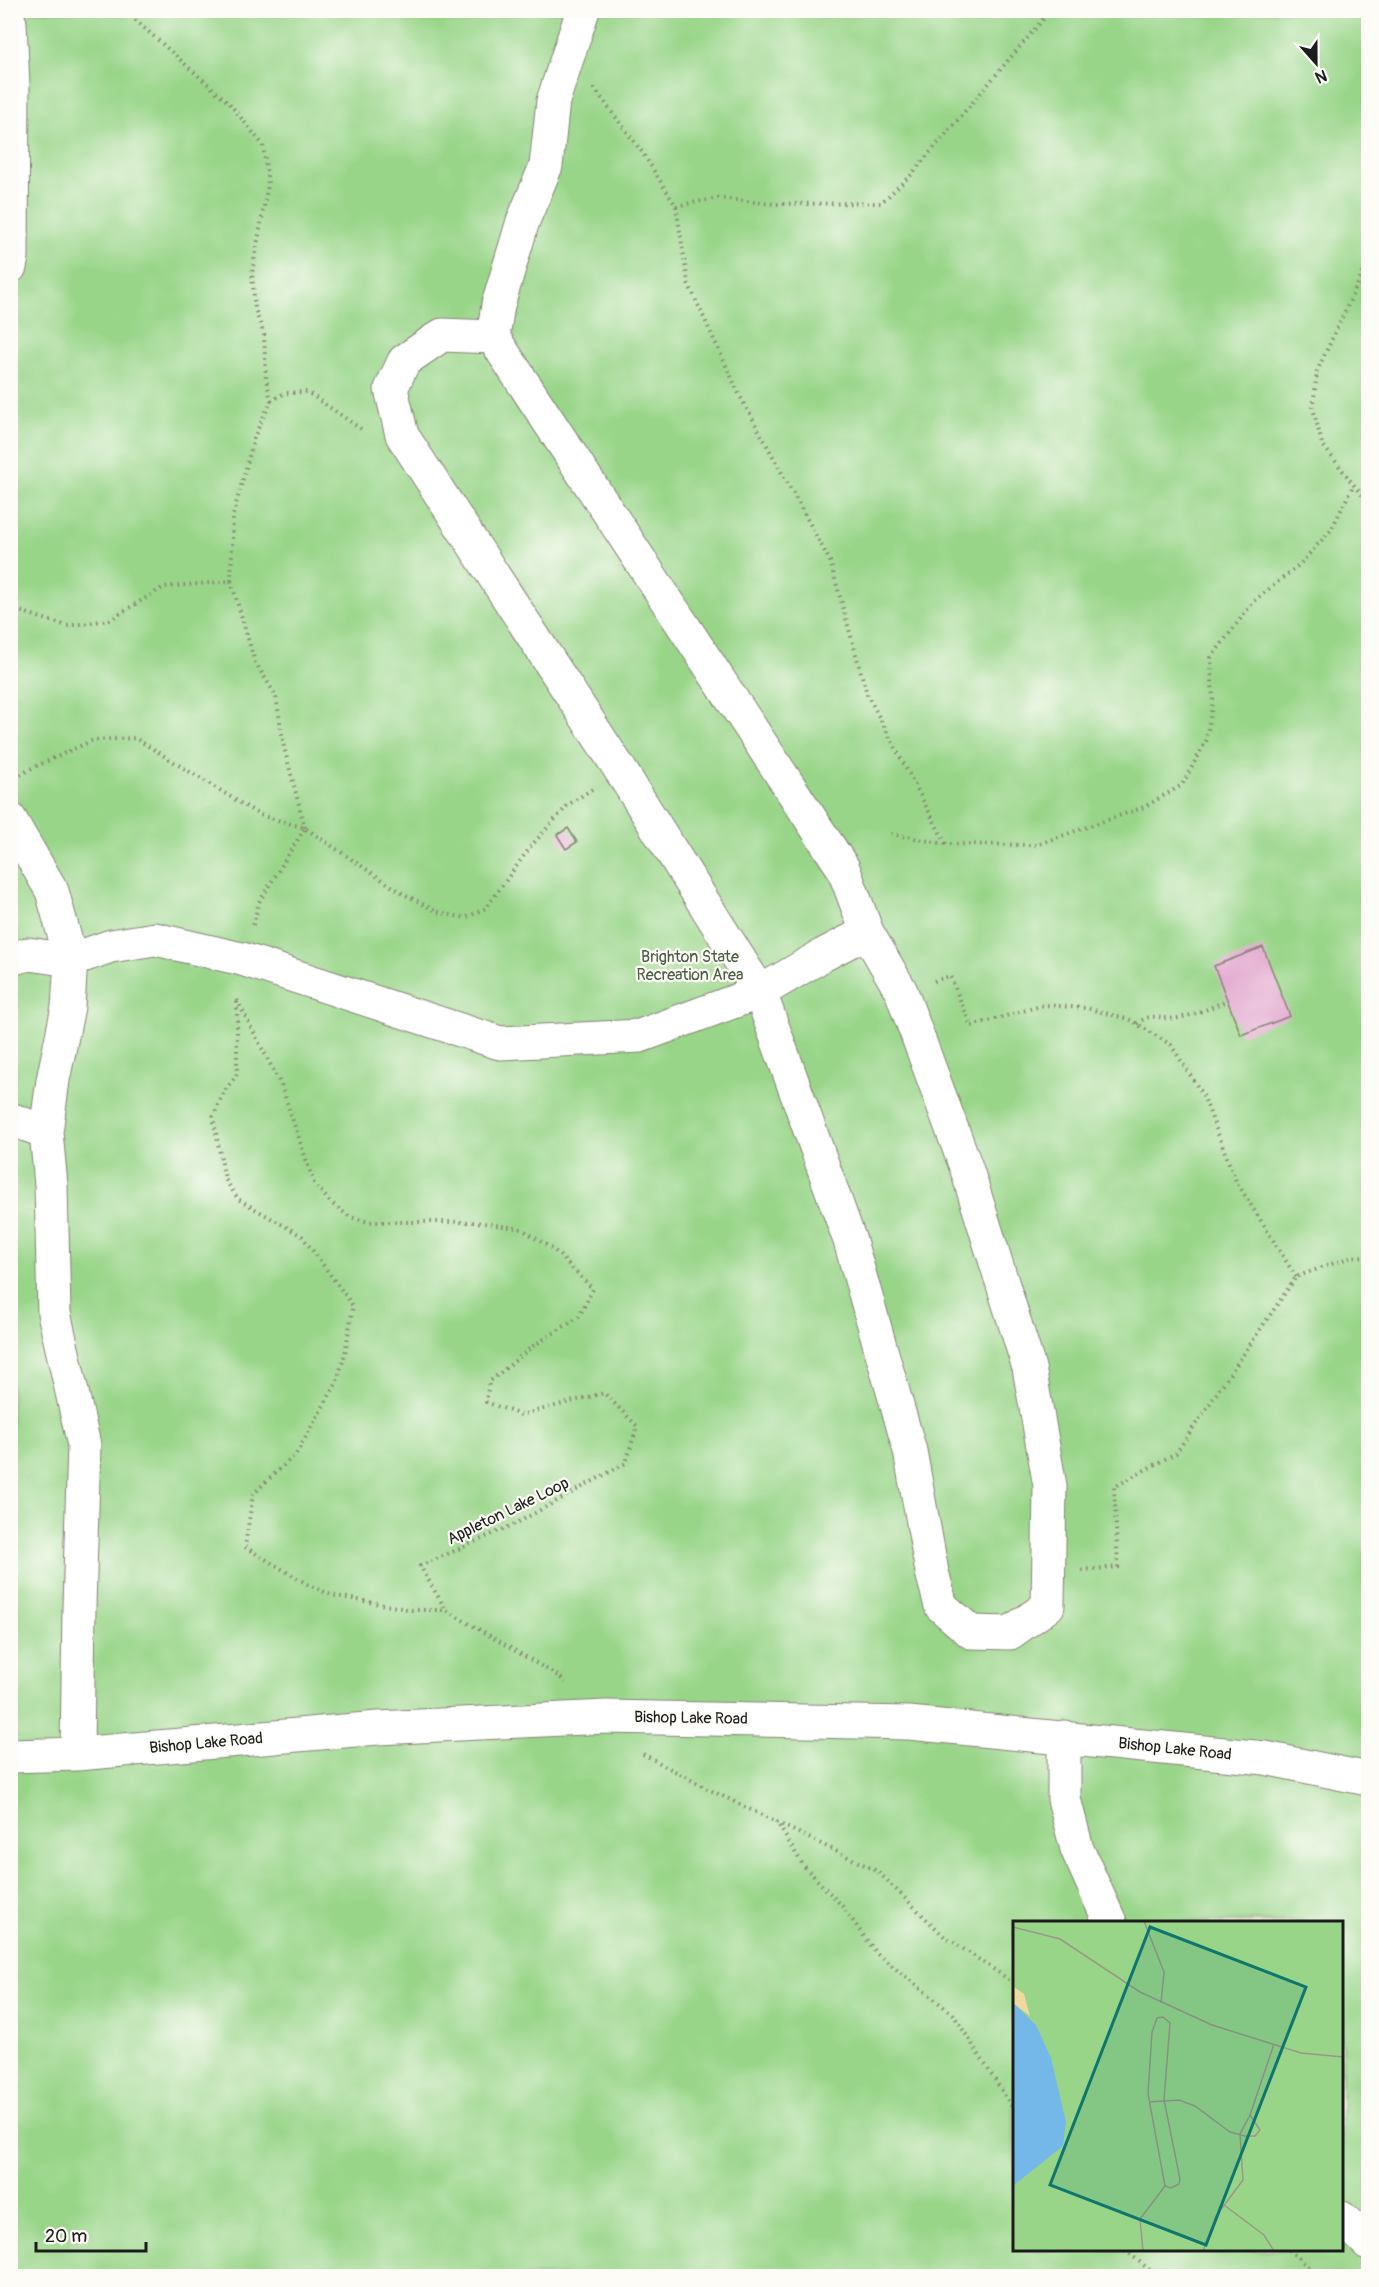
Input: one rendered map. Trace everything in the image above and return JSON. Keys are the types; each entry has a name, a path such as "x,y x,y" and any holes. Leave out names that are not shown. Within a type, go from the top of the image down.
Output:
{"street":[{"path":"493,336 442,335 404,361 391,389 402,435 621,771 760,992 850,1241 910,1451 932,1572 941,1606 971,1632 1010,1634 1048,1606 1050,1486 1029,1368 966,1167 901,991 867,932 843,868 493,336 498,305 523,221 546,166 553,101 583,10"},
{"path":"10,23 13,85 12,257 10,267"},
{"path":"10,819 52,891 71,960 68,1007 53,1080 46,1132 51,1185 54,1313 84,1445 77,1754"},
{"path":"10,959 28,954 71,960 111,946 155,939 242,959 500,1043 639,1036 760,992 867,932"},
{"path":"10,1119 46,1132"},
{"name":"Bishop Lake Road","path":"10,1756 77,1754 378,1728 606,1717 909,1723 1265,1758 1368,1779"},
{"path":"1064,1737 1064,1799 1077,1849 1109,1921"},
{"path":"1343,2220 1368,2243"}],"path":[{"path":"124,10 229,103 263,145 268,184 252,273 255,309 264,335 266,378 271,401"},
{"path":"676,206 718,198 774,204 881,203 911,175 1051,10"},
{"path":"1359,10 1368,12"},
{"path":"568,54 642,152 676,206 687,283 740,396 830,561 867,694 946,844"},
{"path":"1368,262 1317,371 1313,408 1322,444 1368,503"},
{"path":"305,828 284,747 276,696 255,662 231,581 233,515 255,435 271,401 285,393 307,392 378,442 402,435"},
{"path":"891,834 946,844 1036,845 1144,807 1182,785 1206,741 1213,701 1211,658 1254,601 1300,564 1331,530 1353,486"},
{"path":"10,608 68,626 109,620 164,587 231,581"},
{"path":"10,781 30,769 93,740 135,738 260,815 305,828 402,893 438,912 465,918 486,908 531,846 568,805 621,771"},
{"name":"Appleton Lake Loop","path":"237,1000 281,1085 314,1183 330,1202 350,1217 369,1222 477,1221 522,1229 555,1251 593,1289 579,1317 533,1346 489,1382 486,1402 521,1415 604,1393 637,1426 626,1463 513,1526 420,1566 446,1610 412,1610 331,1595 307,1584 245,1547 253,1494 296,1454 336,1384 345,1354 353,1306 302,1236 238,1198 225,1179 213,1117 224,1092 237,1074 237,1000 242,959 259,902 305,828"},
{"path":"901,991 950,976 971,1026 1044,1005 1086,1008 1131,1020 1171,1045 1203,1095 1236,1181 1296,1277"},
{"path":"1137,1024 1144,1018 1152,1016 1176,1018 1228,1000"},
{"path":"1049,1573 1118,1567 1113,1487 1176,1452 1296,1277 1351,1257 1368,1256"},
{"path":"1013,1982 944,1936 877,1871 776,1820 803,1865 842,1906 877,1954 953,2014 1013,2108"},
{"path":"1126,2251 1157,2277"},
{"path":"1290,2251 1319,2277"}],"green space":[{"name":"Brighton State Recreation Area","path":"11,11 1368,11 1368,2276 11,2276"}],"building":[{"path":"568,828 577,842 566,849 557,835"},
{"path":"1263,947 1290,1016 1241,1035 1214,966"}]}
